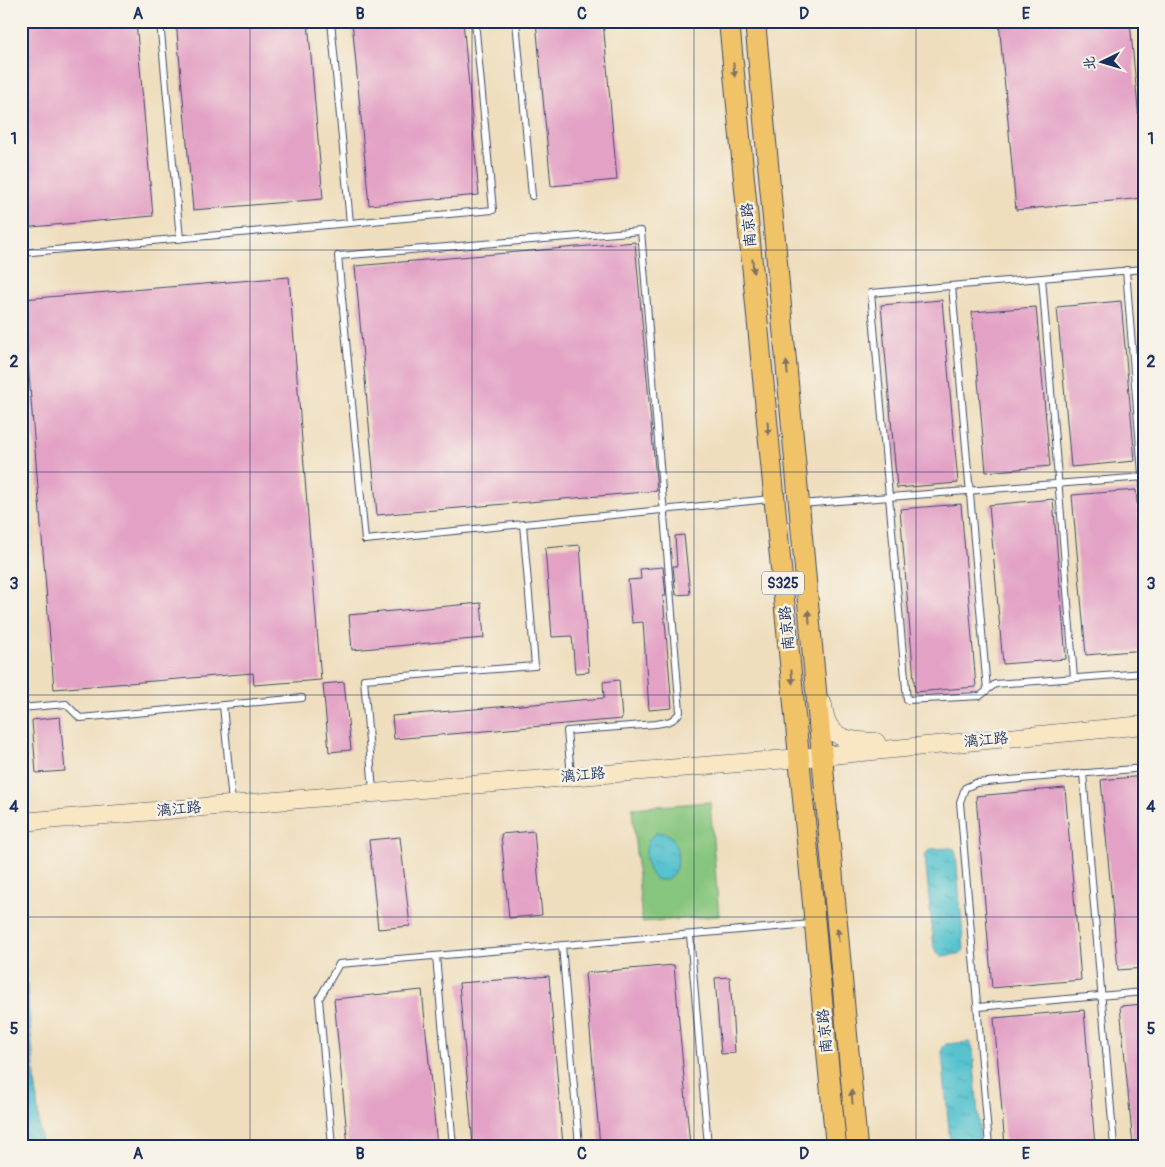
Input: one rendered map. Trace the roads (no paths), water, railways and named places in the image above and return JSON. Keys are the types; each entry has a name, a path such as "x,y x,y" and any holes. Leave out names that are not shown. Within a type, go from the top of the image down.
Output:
{"main road":[{"name":"南京路","path":"729,21 836,1146"},
{"name":"南京路","path":"755,21 857,1146"}],"street":[{"path":"815,680 828,725 835,733 846,739 946,744"},
{"name":"漓江路","path":"21,822 800,758 1144,725"}],"lane":[{"path":"160,21 180,238"},
{"path":"331,21 350,223"},
{"path":"21,253 492,210 475,21"},
{"path":"516,21 532,196"},
{"path":"571,776 567,731 656,724 675,718 680,712 664,510 641,231 338,256 365,540 523,524 664,510 775,499"},
{"path":"1144,269 872,293 907,700 980,696 995,684 1144,673"},
{"path":"1126,270 1144,499"},
{"path":"1042,278 1074,678"},
{"path":"952,286 988,690"},
{"path":"799,504 1143,477"},
{"path":"373,793 364,679 535,666 523,524"},
{"path":"21,708 66,704 80,718 302,698"},
{"path":"223,705 232,804"},
{"path":"989,1146 960,802 965,788 976,783 1144,768"},
{"path":"1083,773 1114,1146"},
{"path":"332,1146 319,999 339,964 815,924"},
{"path":"690,935 708,1146"},
{"path":"562,946 579,1146"},
{"path":"436,956 453,1146"},
{"path":"978,1007 1144,992"}],"water":[{"path":"656,833 666,833 675,844 678,860 673,874 668,879 656,879 647,865 647,847"},
{"path":"952,848 955,850 956,855 964,949 959,954 942,956 934,948 925,857 930,849"},
{"path":"21,954 24,954 41,1146 21,1146"},
{"path":"969,1042 973,1049 980,1143 979,1146 951,1146 942,1051 946,1044"}]}
